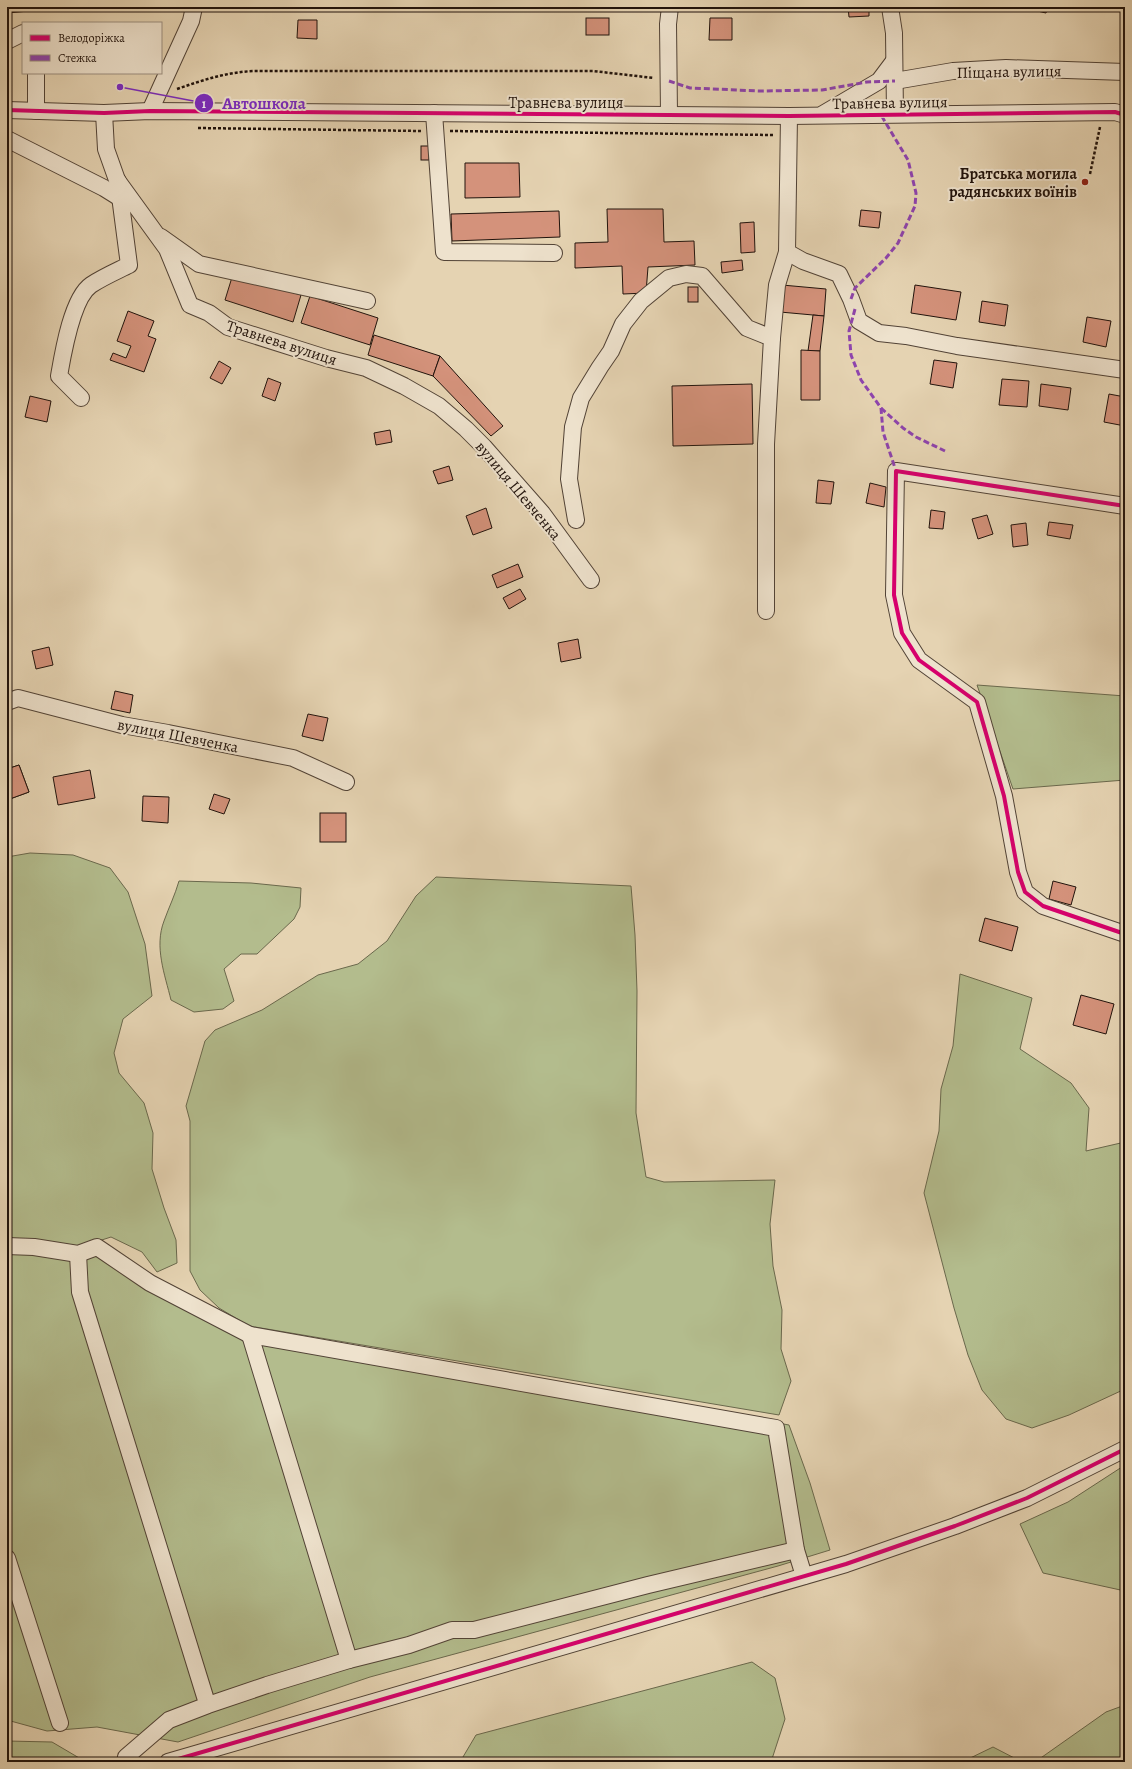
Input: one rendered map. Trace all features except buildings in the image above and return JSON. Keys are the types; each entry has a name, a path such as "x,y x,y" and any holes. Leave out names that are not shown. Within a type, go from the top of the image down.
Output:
{"street":[{"path":"152,104 191,21 194,7"},
{"path":"669,114 668,24 670,7"},
{"path":"890,7 894,33 895,114"},
{"path":"7,41 22,34"},
{"path":"822,115 879,82 894,61"},
{"name":"Піщана вулиця","path":"895,81 954,72 1006,68 1125,72"},
{"path":"36,74 36,111"},
{"name":"Травнева вулиця","path":"7,110 104,113 152,104 434,113 788,116 1122,111"},
{"name":"Травнева вулиця","path":"104,113 106,149 117,180 167,249 190,305 209,313 228,327 326,358 366,368 404,386 439,406"},
{"path":"434,113 444,252 554,253"},
{"path":"766,611 766,444 772,338 777,285 787,252 788,116"},
{"path":"7,139 104,188 120,198"},
{"path":"81,398 59,376 64,346 80,299 90,286 129,265 117,180"},
{"path":"156,233 200,264 367,301"},
{"path":"787,252 803,261 839,274 851,299 859,321 878,333 906,336 956,346 1125,370"},
{"path":"576,520 569,478 573,427 581,398 600,367 612,351 623,324 642,301 669,278 686,274 702,276 747,328 772,338"},
{"name":"вулиця Шевченка","path":"439,406 466,429 489,452 542,513 591,580"},
{"path":"1125,506 896,471 894,595 902,633 919,660 977,702 1004,796 1018,872 1025,892 1043,906 1125,934"},
{"name":"вулиця Шевченка","path":"11,696 122,725 292,758 346,782"},
{"path":"7,1246 34,1247 78,1254 97,1247 150,1283 250,1335 776,1428 796,1550 804,1576"},
{"path":"78,1254 80,1292 206,1700"},
{"path":"250,1335 349,1660"},
{"path":"168,1762 846,1564 955,1526 1027,1498 1125,1449"},
{"path":"125,1762 126,1757 169,1720 267,1685 349,1660 409,1645 452,1630 474,1630 648,1585 796,1550"},
{"path":"7,1558 60,1723"}],"path":[{"path":"152,104 208,78 238,72 254,71 593,71 669,81"},
{"path":"1090,174 1100,123"},
{"path":"194,128 787,135"}],"green space":[{"path":"977,685 1125,696 1125,780 1013,789"},
{"path":"30,853 73,855 110,868 128,892 145,944 152,996 123,1019 114,1053 119,1073 144,1103 153,1133 152,1169 176,1240 177,1263 157,1272 142,1252 111,1237 80,1247 7,1241 7,857"},
{"path":"436,877 631,886 637,991 636,1113 646,1177 664,1182 775,1180 770,1224 773,1266 782,1310 781,1349 791,1381 779,1415 249,1326 219,1308 200,1290 190,1271 190,1121 186,1106 205,1041 215,1030 262,1010 318,975 358,964 387,941 416,896"},
{"path":"179,881 251,883 301,888 300,907 294,919 257,954 241,954 224,969 234,1001 223,1009 194,1012 171,1000 160,951 160,941 164,921"},
{"path":"960,974 1032,998 1020,1049 1071,1083 1089,1108 1086,1151 1125,1142 1125,1389 1069,1415 1032,1428 1006,1419 982,1390 968,1355 954,1308 924,1193 939,1131 941,1089 953,1046"},
{"path":"7,1244 82,1250 163,1283 240,1325 789,1425 810,1483 830,1550 778,1566 370,1677 178,1742 97,1727 47,1731 7,1720"},
{"path":"1125,1465 1125,1591 1043,1573 1020,1524 1068,1502"},
{"path":"752,1662 775,1678 785,1719 771,1762 460,1762 476,1735"},
{"path":"1125,1705 1125,1762 1035,1762 1106,1712"},
{"path":"7,1741 52,1742 86,1762 7,1762"},
{"path":"993,1747 1022,1762 962,1762"}],"marked path":[{"path":"669,81 690,88 760,91 822,90 867,82 895,81"},
{"path":"851,299 855,288 886,258 898,243 915,206 916,193 908,160 881,115"},
{"path":"855,309 849,331 851,355 861,380 881,408 883,432 896,471"},
{"path":"881,408 903,428 916,437 945,451"}],"cycle path":[{"path":"7,110 104,113 150,111 789,116 1115,112 1125,115"},
{"path":"1125,506 896,471 894,595 902,633 919,660 977,702 1004,796 1018,872 1025,892 1043,906 1125,934"},
{"path":"168,1762 846,1564 955,1526 1027,1498 1125,1449"}],"place":[{"name":"Автошкола","path":"120,87"},
{"name":"Братська могила радянських воїнів","path":"1085,182"}]}
